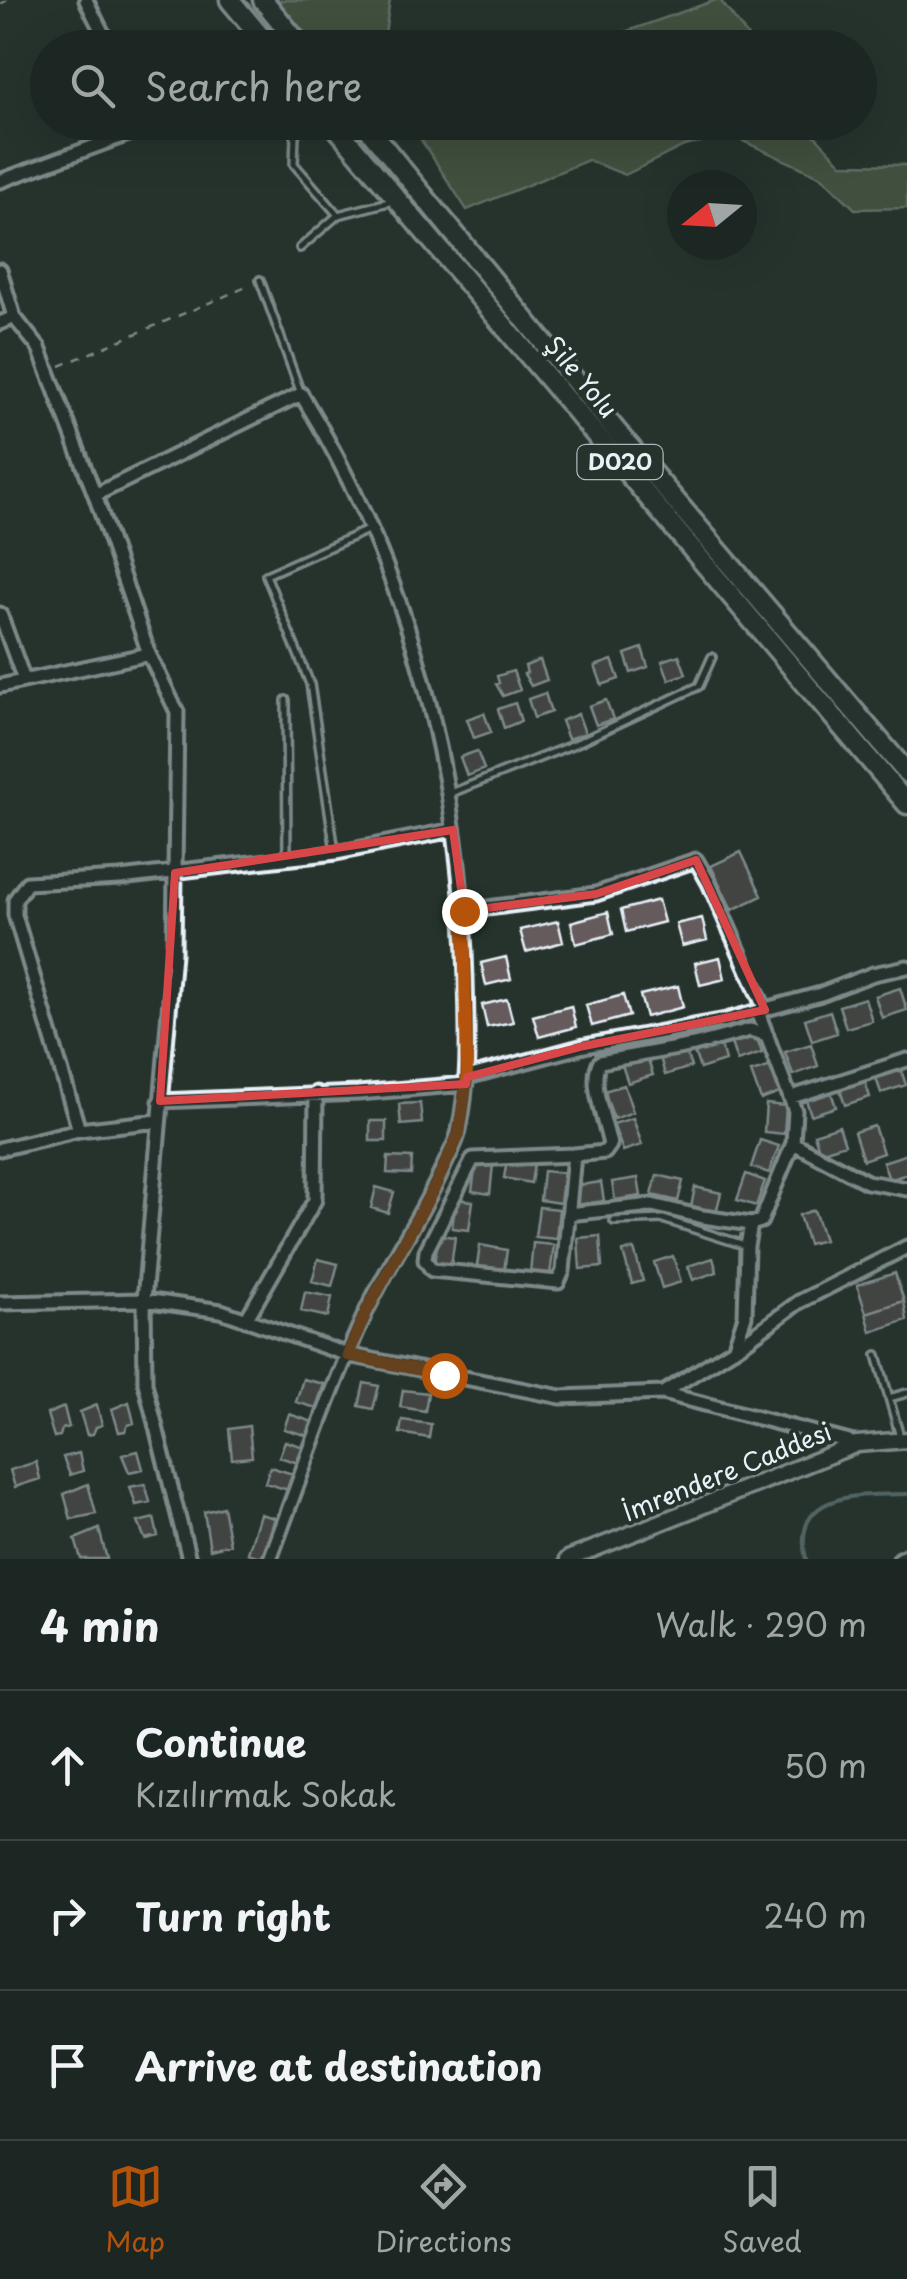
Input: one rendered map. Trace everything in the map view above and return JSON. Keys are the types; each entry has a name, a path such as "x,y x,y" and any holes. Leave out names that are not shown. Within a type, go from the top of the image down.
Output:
{"highway":[{"path":"230,0 255,30"},
{"path":"263,0 287,30"},
{"name":"Şile Yolu","path":"347,140 907,804"},
{"name":"Şile Yolu","path":"378,140 605,418 907,773"}],"street":[{"path":"86,0 101,30"},
{"path":"0,181 112,140"},
{"path":"0,270 14,318 39,348 149,654 177,712 174,954 144,1300 145,1383 189,1559"},
{"path":"0,324 14,318"},
{"path":"95,495 301,394 321,427 389,569 424,683 448,794 464,911 466,1080 459,1134 366,1312 270,1559"},
{"path":"0,614 24,680"},
{"path":"0,686 149,654"},
{"path":"79,1130 14,915 17,893 33,880 120,878 287,860 453,830"},
{"path":"464,911 596,894 696,860 761,1011 792,1097 793,1143 761,1221 751,1224 702,1217 652,1205 568,1214"},
{"path":"160,1101 316,1094 466,1080 584,1046 761,1011 873,974 907,967"},
{"path":"574,1155 564,1271 558,1282 432,1270 425,1260 433,1235 474,1159 606,1152 610,1144 595,1081 595,1069 600,1062 750,1030 767,1035"},
{"path":"792,1097 907,1060"},
{"path":"246,1320 316,1200 316,1094"},
{"path":"0,1149 79,1130 158,1121"},
{"path":"793,1143 867,1182 907,1189"},
{"path":"734,1349 745,1316 751,1224"},
{"path":"663,1393 799,1302 907,1247"},
{"path":"0,1303 144,1300 221,1311 348,1355 562,1397 663,1393 856,1444"},
{"name":"İmrendere Caddesi","path":"568,1559 856,1444 904,1440"},
{"path":"900,1559 907,1555"}],"lane":[{"path":"295,140 294,164 338,215"},
{"path":"300,248 338,215 397,200"},
{"path":"260,280 301,394"},
{"path":"336,854 310,684 266,575 370,529"},
{"path":"448,794 577,744 699,686 712,657"},
{"path":"286,700 287,860"},
{"path":"614,1221 662,1219 747,1246"},
{"path":"877,1355 904,1440"},
{"path":"890,1398 907,1393"}],"path":[{"path":"0,4 8,0"},
{"path":"48,372 240,292 260,280"}],"highlighted area":[{"path":"453,830 464,911 596,894 696,860 765,1010 584,1046 467,1077 466,1084 160,1101 175,873"}],"green space":[{"path":"277,0 390,0 386,30 302,30"},
{"path":"720,0 743,30 630,30"},
{"path":"421,140 709,140 684,146 625,175 588,160 467,210"},
{"path":"741,140 819,140 842,164 907,165 907,208 855,209 822,177"}],"building":[{"path":"642,648 648,667 631,673 625,654"},
{"path":"679,655 686,674 669,680 662,661"},
{"path":"540,660 547,680 531,686 524,674 525,666"},
{"path":"612,660 619,679 602,685 595,666"},
{"path":"513,671 520,690 503,696 496,684 497,676"},
{"path":"545,693 551,712 534,718 528,699"},
{"path":"606,700 613,719 596,725 589,706"},
{"path":"515,703 521,721 504,728 498,709"},
{"path":"484,713 491,732 474,738 467,719"},
{"path":"578,714 585,733 568,739 561,721"},
{"path":"477,751 484,769 467,776 460,757"},
{"path":"741,852 762,896 732,910 711,866"},
{"path":"658,900 664,922 626,932 621,910"},
{"path":"608,912 613,934 576,944 571,922"},
{"path":"702,918 707,940 682,946 676,924"},
{"path":"558,921 563,942 526,952 520,930"},
{"path":"506,957 511,979 486,985 481,963"},
{"path":"720,957 725,979 700,985 695,963"},
{"path":"678,986 683,1007 646,1017 640,995"},
{"path":"900,988 907,1010 882,1018 875,996"},
{"path":"623,995 629,1016 592,1026 586,1005"},
{"path":"865,998 872,1021 846,1028 839,1006"},
{"path":"507,999 513,1022 487,1027 482,1005"},
{"path":"571,1006 576,1027 539,1037 533,1016"},
{"path":"830,1011 837,1033 812,1041 805,1019"},
{"path":"756,1035 762,1053 737,1061 731,1043"},
{"path":"720,1043 725,1061 700,1069 694,1051"},
{"path":"811,1044 818,1066 793,1075 785,1052"},
{"path":"685,1049 691,1067 665,1075 660,1057"},
{"path":"647,1057 653,1075 628,1083 622,1065"},
{"path":"772,1066 780,1093 761,1100 751,1072"},
{"path":"900,1067 906,1085 881,1093 875,1075"},
{"path":"864,1079 870,1097 845,1105 839,1087"},
{"path":"624,1085 633,1112 614,1119 604,1091"},
{"path":"830,1089 836,1107 811,1115 805,1097"},
{"path":"420,1103 422,1123 401,1125 399,1104"},
{"path":"766,1104 786,1106 784,1134 764,1132"},
{"path":"633,1118 642,1145 623,1151 613,1124"},
{"path":"370,1121 386,1121 386,1141 370,1141"},
{"path":"839,1126 845,1144 820,1152 814,1134"},
{"path":"874,1126 883,1153 863,1160 854,1132"},
{"path":"760,1140 779,1146 769,1173 751,1167"},
{"path":"907,1154 907,1174 889,1180 883,1162"},
{"path":"388,1157 412,1158 411,1174 387,1173"},
{"path":"507,1160 534,1164 531,1183 504,1178"},
{"path":"476,1162 493,1164 490,1194 472,1191"},
{"path":"543,1171 564,1173 560,1203 540,1200"},
{"path":"746,1174 765,1181 756,1206 737,1200"},
{"path":"657,1175 683,1181 678,1201 652,1195"},
{"path":"638,1178 641,1196 615,1200 612,1182"},
{"path":"601,1182 604,1201 577,1205 574,1186"},
{"path":"376,1187 394,1192 388,1213 371,1208"},
{"path":"695,1187 721,1193 716,1213 691,1207"},
{"path":"456,1199 473,1201 469,1230 452,1228"},
{"path":"539,1207 559,1209 556,1239 535,1237"},
{"path":"814,1210 824,1240 808,1244 799,1215"},
{"path":"439,1235 455,1237 451,1266 434,1263"},
{"path":"600,1236 602,1267 580,1269 578,1238"},
{"path":"533,1243 554,1245 550,1275 530,1273"},
{"path":"480,1245 507,1250 504,1271 477,1266"},
{"path":"634,1249 643,1281 632,1284 623,1252"},
{"path":"673,1256 681,1282 662,1288 654,1262"},
{"path":"713,1258 717,1272 693,1280 688,1266"},
{"path":"318,1259 338,1264 332,1286 312,1281"},
{"path":"895,1273 904,1301 866,1313 857,1285"},
{"path":"305,1292 332,1297 328,1317 301,1311"},
{"path":"904,1301 907,1320 871,1332 866,1313"},
{"path":"303,1379 324,1384 316,1408 296,1402"},
{"path":"364,1383 379,1386 373,1409 359,1406"},
{"path":"403,1390 428,1393 425,1411 400,1407"},
{"path":"129,1402 134,1423 119,1432 112,1409"},
{"path":"97,1405 102,1425 87,1435 80,1412"},
{"path":"64,1407 69,1427 54,1437 47,1414"},
{"path":"289,1414 313,1422 309,1436 284,1429"},
{"path":"402,1420 431,1424 429,1438 400,1433"},
{"path":"249,1426 252,1457 232,1459 229,1429"},
{"path":"285,1441 304,1447 298,1463 279,1457"},
{"path":"138,1451 143,1469 129,1472 122,1455"},
{"path":"79,1453 83,1471 70,1475 63,1457"},
{"path":"36,1462 40,1479 15,1487 10,1470"},
{"path":"270,1467 293,1474 288,1490 265,1483"},
{"path":"88,1484 96,1514 71,1519 64,1494"},
{"path":"145,1484 150,1502 136,1505 130,1487"},
{"path":"223,1507 230,1544 210,1549 204,1512"},
{"path":"260,1514 275,1518 262,1558 248,1553"},
{"path":"154,1518 158,1536 145,1539 138,1522"},
{"path":"99,1529 107,1559 81,1559 75,1539"}],"waterway":[{"path":"806,1559 804,1536 809,1520 819,1508 851,1497 907,1494"}],"route":[{"path":"444,1375 348,1355 366,1312 459,1134 467,1077 464,911"}]}
